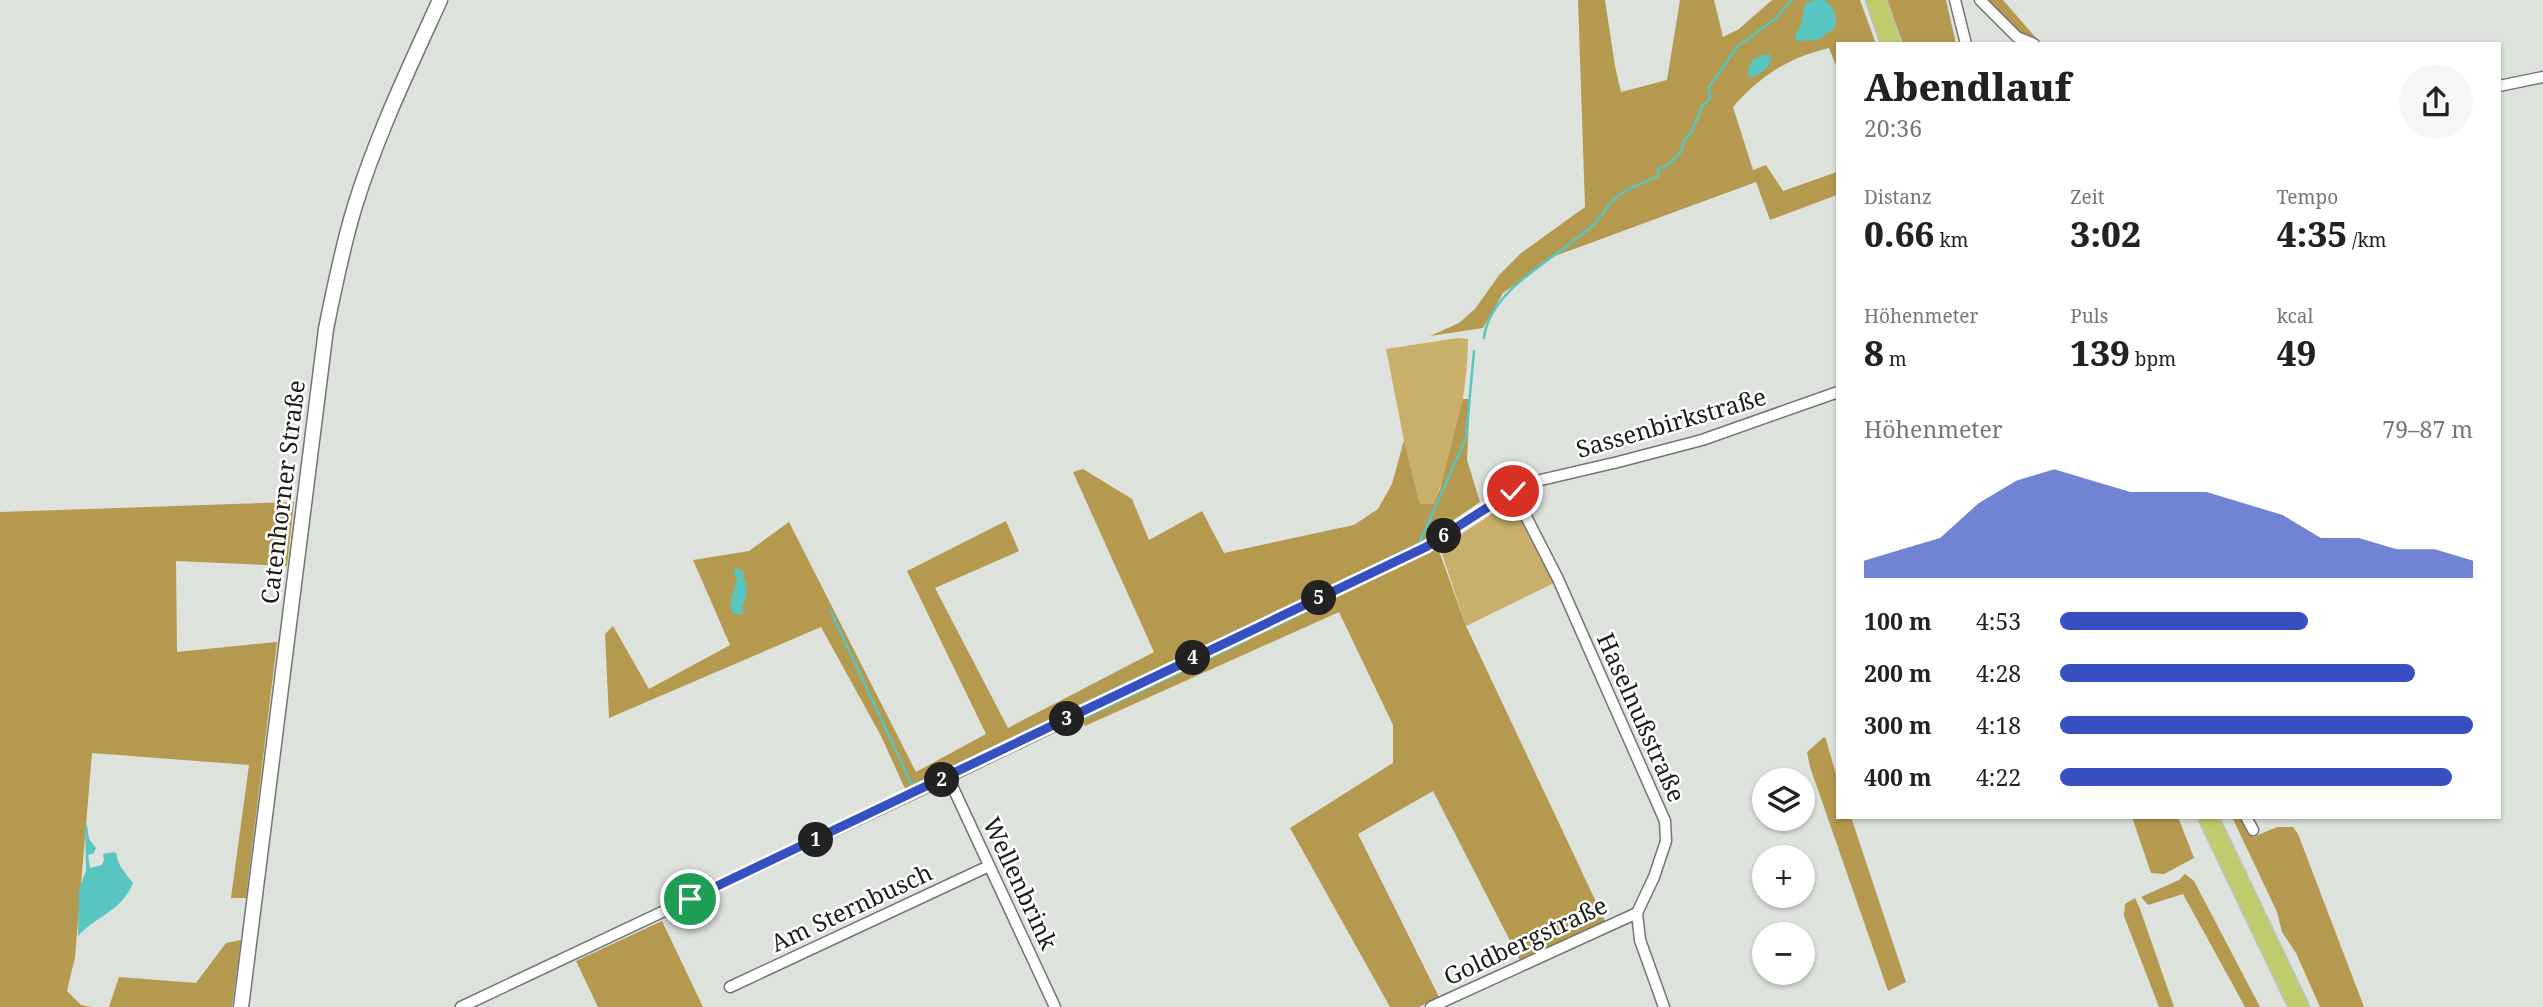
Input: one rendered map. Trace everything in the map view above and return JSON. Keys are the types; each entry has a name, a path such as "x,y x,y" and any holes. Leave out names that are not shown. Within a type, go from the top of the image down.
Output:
{"highway":[{"path":"1876,0 1890,42"},
{"path":"2209,819 2300,1007"}],"street":[{"name":"Catenhorner Straße","path":"241,1007 326,330 341,253 383,130 440,0"},
{"path":"1955,0 1966,42"},
{"path":"1980,0 2017,37 2029,42"},
{"path":"2501,86 2543,77"},
{"name":"Sassenbirkstraße","path":"461,1007 1426,547 1524,484 1618,463 1702,440 1836,393"},
{"name":"Haselnußstraße","path":"1513,491 1558,579 1665,821 1666,841 1654,877 1637,913"},
{"name":"Wellenbrink","path":"948,777 1055,1007"},
{"path":"2247,819 2253,830"},
{"name":"Am Sternbusch","path":"730,986 989,866"},
{"path":"1637,913 1640,940 1664,1007"},
{"name":"Goldbergstraße","path":"1431,1007 1637,913"}],"shaded area":[{"path":"1578,0 1605,0 1621,92 1667,80 1680,0 1714,0 1723,37 1739,29 1772,0 1860,0 1875,42 1836,42 1836,66 1829,48 1801,57 1765,77 1733,107 1753,170 1766,165 1783,191 1836,172 1836,195 1770,220 1756,182 1555,256 1503,293 1483,328 1430,336 1459,323 1475,309 1499,275 1520,254 1585,207"},
{"path":"1887,0 1946,0 1956,42 1902,42"},
{"path":"1985,0 2003,0 2037,39 2023,35"},
{"path":"1458,338 1468,339 1465,379 1453,445 1433,504 1420,504 1386,349"},
{"path":"1463,399 1470,399 1467,460 1480,502 1433,534 1466,626 1606,923 1520,960 1433,791 1358,834 1439,997 1419,1007 1390,1007 1290,828 1393,763 1393,725 1339,612 1085,726 1074,709 946,774 906,791 881,736 821,627 609,718 605,634 613,626 649,689 730,645 693,560 749,551 789,522 916,772 986,734 907,571 1006,521 1019,551 935,588 1008,728 1154,652 1073,472 1083,469 1132,499 1149,540 1202,511 1224,553 1354,525 1378,509 1392,484 1404,440 1420,504 1433,504 1440,489"},
{"path":"294,502 287,566 176,561 177,652 277,642 246,898 231,898 249,765 92,753 75,957 67,991 81,1005 92,1007 0,1007 0,512"},
{"path":"1504,506 1517,507 1554,583 1466,626 1440,548"},
{"path":"1824,737 1836,774 1836,819 1852,819 1906,982 1888,991 1815,781 1815,768 1810,767 1807,752"},
{"path":"2133,819 2179,819 2194,858 2164,874 2151,873"},
{"path":"2233,819 2243,819 2253,837 2277,827 2293,827 2298,834 2364,1007 2320,1007 2296,953 2282,932 2277,912"},
{"path":"2185,874 2194,881 2260,1007 2245,1007 2183,894 2148,905 2141,897 2179,880"},
{"path":"2135,898 2174,1007 2159,1007 2124,916 2125,904"},
{"path":"662,921 703,1007 598,1007 576,961"},
{"path":"241,940 232,1007 109,1007 119,977 196,983 226,943"}],"water":[{"path":"1813,0 1825,0 1831,6 1836,16 1835,28 1818,40 1797,41 1795,34 1801,25 1805,4"},
{"path":"1770,54 1767,68 1753,77 1748,76 1754,59"},
{"path":"734,569 744,572 747,588 742,607 744,614 733,614 730,604 737,578"},
{"path":"85,825 89,839 96,848 94,853 88,855 90,868 102,865 103,854 114,852 133,883 122,901 78,936 79,889 86,871"}],"waterway":[{"path":"1484,338 1489,320 1512,288 1594,224 1615,198 1658,176 1658,169 1668,165 1681,152 1684,140 1691,133 1703,105 1710,99 1709,87 1738,46 1775,19 1792,0"},
{"path":"1259,621 1419,544 1466,438 1474,351"},
{"path":"1434,548 1455,535"},
{"path":"1409,561 1425,553"},
{"path":"1268,630 1356,586"},
{"path":"831,612 911,783 914,785 997,746"},
{"path":"1149,673 1244,628"},
{"path":"1062,729 1245,641"},
{"path":"1007,741 1137,678"}],"route":[{"path":"690,899 1426,547 1513,491"}]}
